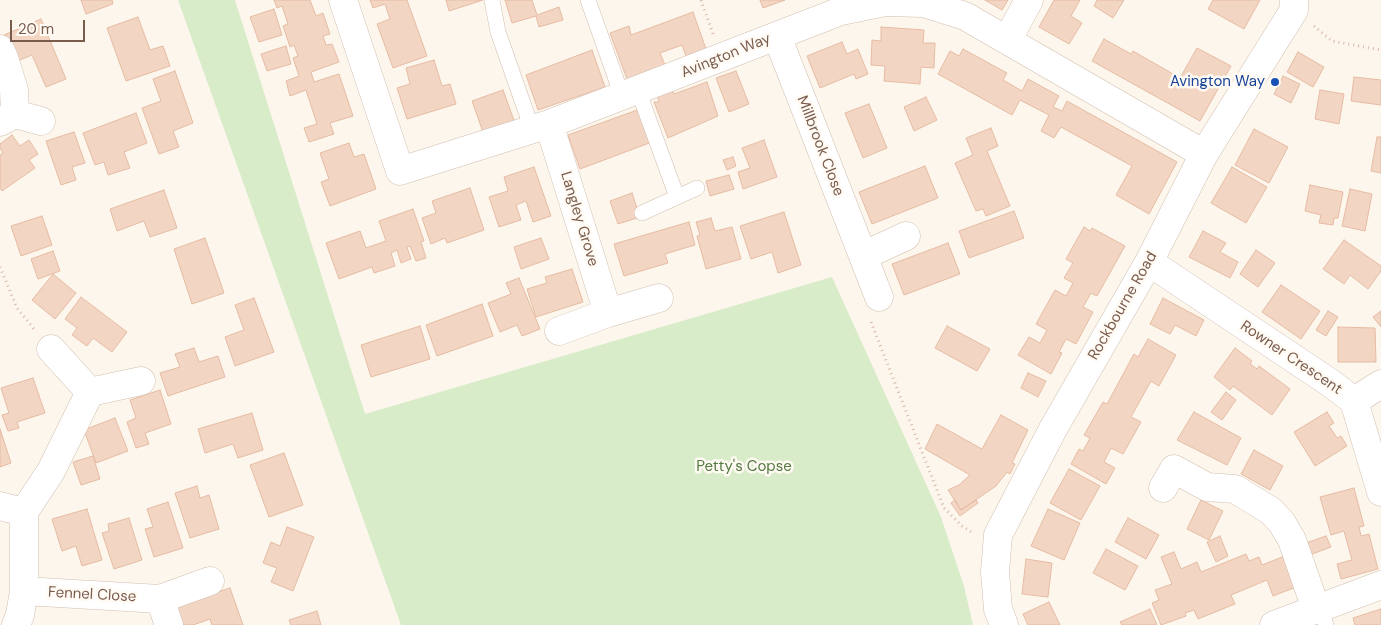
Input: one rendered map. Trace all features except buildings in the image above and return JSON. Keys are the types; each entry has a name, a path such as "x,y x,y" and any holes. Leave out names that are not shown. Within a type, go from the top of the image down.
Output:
{"street":[{"name":"Avington Way","path":"343,0 400,171 540,127 841,11 885,2 922,3 965,16 1008,39 1204,154"},
{"path":"1008,39 1029,0"},
{"name":"Rockbourne Road","path":"1004,625 998,609 995,572 998,535 1053,429 1149,262 1204,154 1294,5"},
{"name":"Millbrook Close","path":"777,36 863,256 873,306"},
{"path":"0,49 14,90 8,118 41,121"},
{"name":"Langley Grove","path":"540,127 608,314"},
{"path":"863,256 906,236"},
{"name":"Rowner Crescent","path":"1149,262 1354,401 1381,492"},
{"path":"559,331 659,298"},
{"path":"51,350 90,392"},
{"path":"90,392 141,381"},
{"path":"1354,401 1381,384"},
{"path":"16,625 20,615 24,591 12,509 51,471 90,392"},
{"path":"1164,488 1174,470 1207,487 1236,489 1271,511 1282,523 1292,540 1321,614"},
{"name":"Fennel Close","path":"24,591 160,599 210,581"},
{"path":"1274,625 1321,614 1381,585"},
{"path":"160,599 169,625"}],"lane":[{"path":"492,0 498,32 540,127"},
{"path":"588,0 678,197"},
{"path":"642,213 697,188"}],"path":[{"path":"701,0 713,36"},
{"path":"1294,5 1332,41 1381,50"},
{"path":"0,267 17,308 51,350"},
{"path":"873,306 944,508 962,526 976,534 998,535"}],"green space":[{"name":"Petty's Copse","path":"178,0 235,0 365,414 832,277 941,517 964,586 973,625 401,625"}],"place":[{"name":"Avington Way","path":"1275,82"}]}
